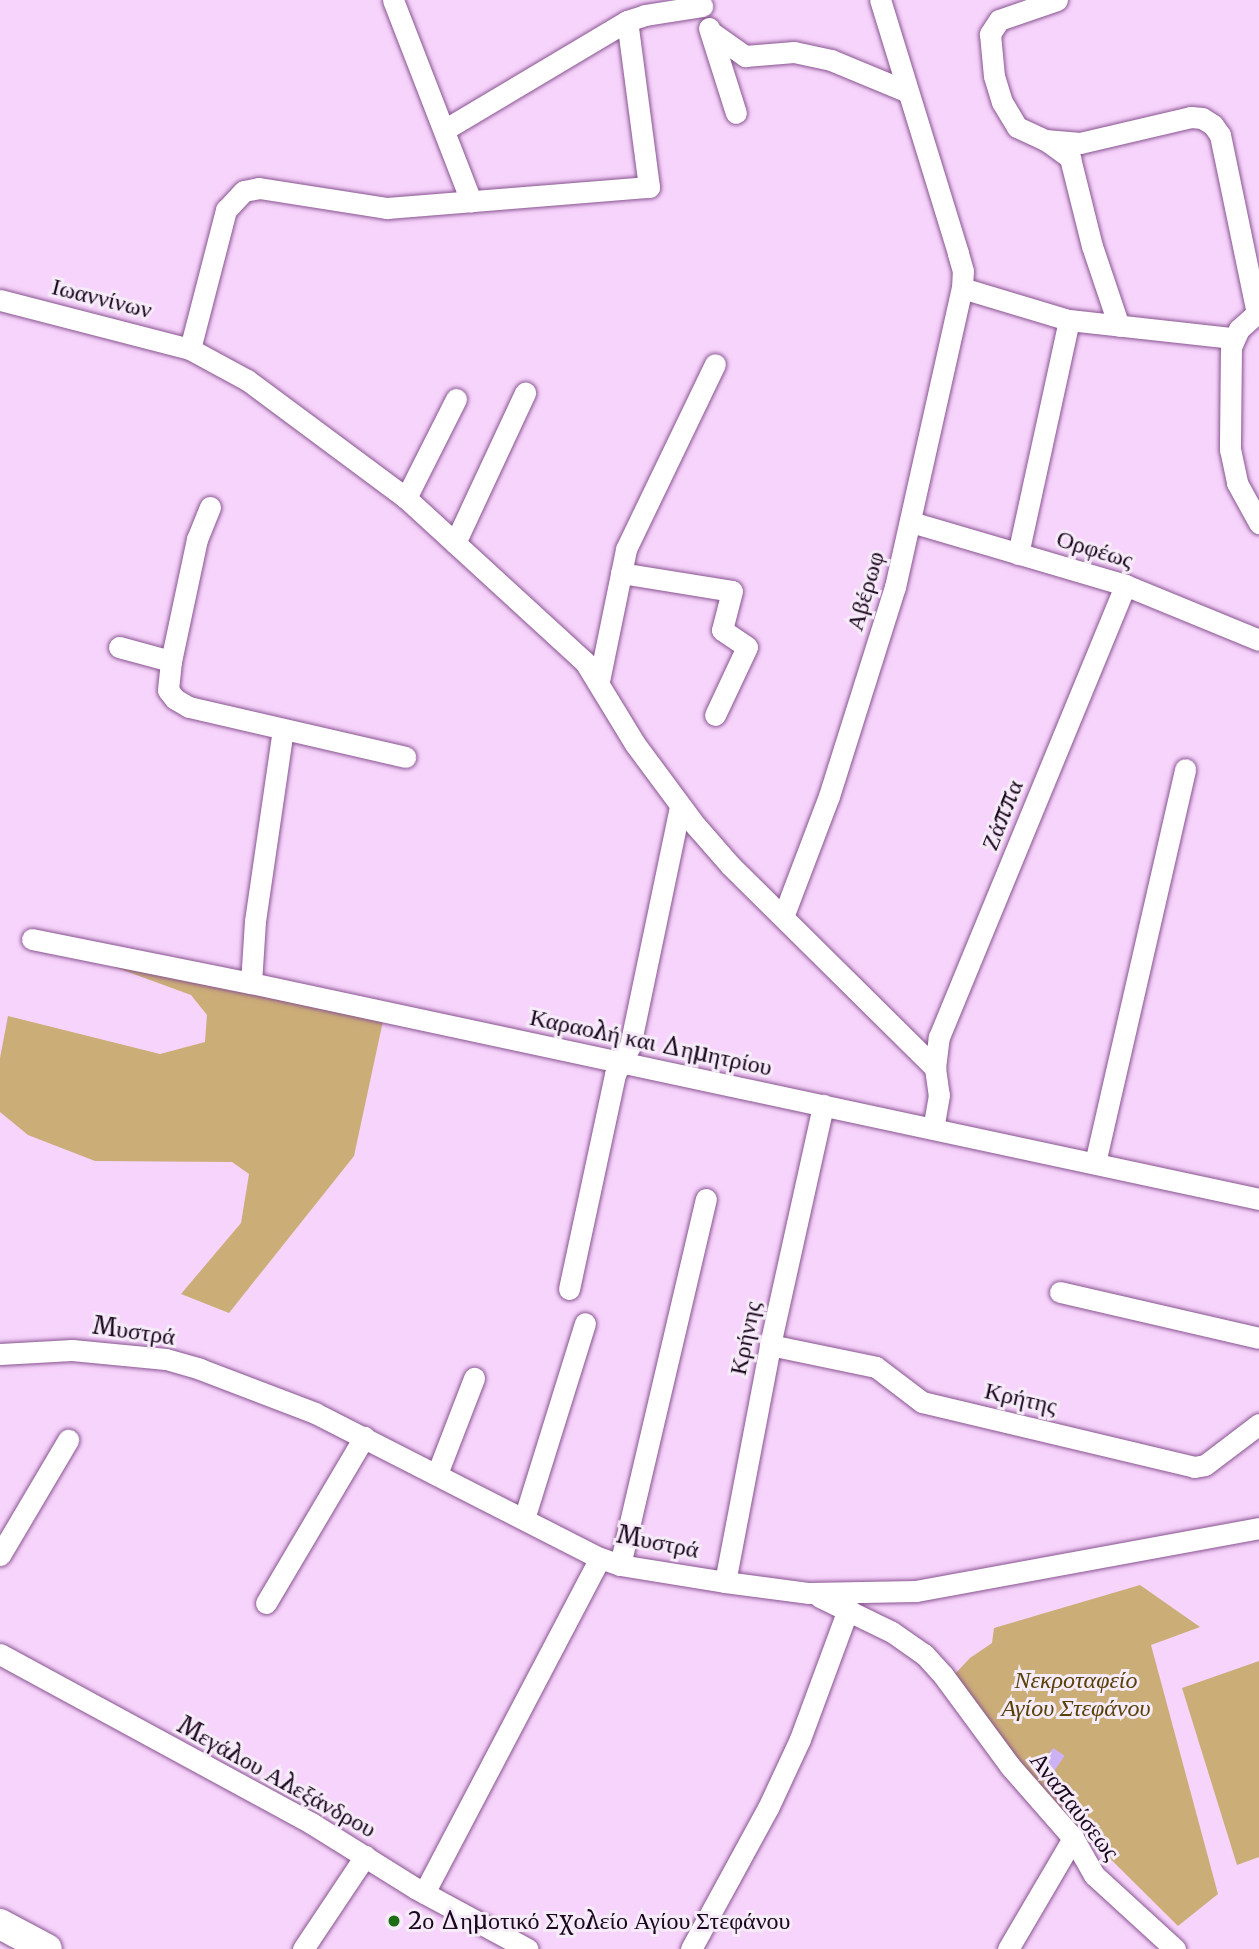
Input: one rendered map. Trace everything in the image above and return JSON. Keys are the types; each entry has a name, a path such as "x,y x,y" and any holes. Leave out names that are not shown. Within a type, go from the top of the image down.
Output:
{"main road":[{"path":"0,1924 47,1949"}],"street":[{"path":"393,0 471,201"},
{"path":"880,0 963,279 1069,320 1233,338"},
{"path":"1047,2 999,20 990,34 989,48 994,76 1009,116 1017,127 1045,140 1070,158 1092,246 1119,326"},
{"path":"444,130 627,22 645,15 701,3 736,113"},
{"path":"190,349 226,210 244,191 259,188 387,208 649,187 627,22"},
{"path":"711,32 745,56 794,52 831,60 906,91"},
{"path":"1045,140 1080,143 1192,117 1202,118 1213,125 1220,135 1258,312 1233,338 1230,365 1230,449 1237,483 1259,523"},
{"name":"Αβέρωφ","path":"783,917 854,722 911,522 963,279"},
{"name":"Ιωαννίνων","path":"0,300 190,349 247,380 405,498 585,662 635,744 680,806 730,865 935,1068"},
{"path":"1018,554 1069,320"},
{"path":"599,681 626,549 715,364"},
{"path":"455,543 525,393"},
{"path":"405,498 456,399"},
{"path":"210,507 197,539 171,661 168,690 175,699 188,707 405,757"},
{"name":"Ορφέως","path":"911,522 1125,585 1259,640"},
{"path":"621,573 732,591 723,630 747,647 715,715"},
{"name":"Ζάππα","path":"933,1128 939,1096 935,1068 939,1037 1125,585"},
{"path":"119,647 171,661"},
{"path":"251,983 252,943 283,729"},
{"path":"1095,1163 1185,769"},
{"path":"569,1289 615,1074 630,1046 680,806"},
{"name":"Καραολή και Δημητρίου","path":"32,939 251,983 1259,1199"},
{"name":"Κρήνης","path":"724,1582 770,1345 823,1105"},
{"path":"424,1893 610,1561 706,1199"},
{"path":"1060,1292 1259,1338"},
{"path":"524,1519 585,1323"},
{"name":"Κρήτης","path":"770,1345 876,1367 922,1402 1194,1466 1205,1465 1259,1424"},
{"name":"Μυστρά","path":"0,1354 72,1350 166,1359 277,1397 364,1437 610,1561 724,1582 809,1593 916,1591 1259,1528"},
{"path":"437,1474 474,1378"},
{"path":"266,1603 364,1437"},
{"path":"0,1555 68,1440"},
{"name":"Αναπαύσεως","path":"809,1593 848,1609 910,1643 924,1654 943,1675 1018,1776 1073,1838 1094,1875 1175,1949"},
{"path":"691,1949 768,1808 800,1739 848,1609"},
{"name":"Μεγάλου Αλεξάνδρου","path":"0,1654 311,1823 424,1893 528,1949"},
{"path":"1008,1949 1073,1838"},
{"path":"303,1949 365,1856"}],"green space":[{"path":"109,965 383,1021 354,1156 229,1313 181,1294 241,1223 249,1174 232,1162 95,1161 28,1135 0,1112 0,1058 8,1016 160,1054 205,1042 207,1015 191,995"},
{"name":"Νεκροταφείο Αγίου Στεφάνου","path":"1140,1585 1200,1627 1151,1645 1218,1894 1178,1926 1047,1796 953,1676 970,1658 992,1643 994,1628"},
{"path":"1259,1661 1259,1857 1237,1865 1182,1688"}],"building":[{"path":"1053,1748 1065,1756 1048,1780 1037,1772"}],"place":[{"name":"2ο Δημοτικό Σχολείο Αγίου Στεφάνου","path":"394,1921"}]}
